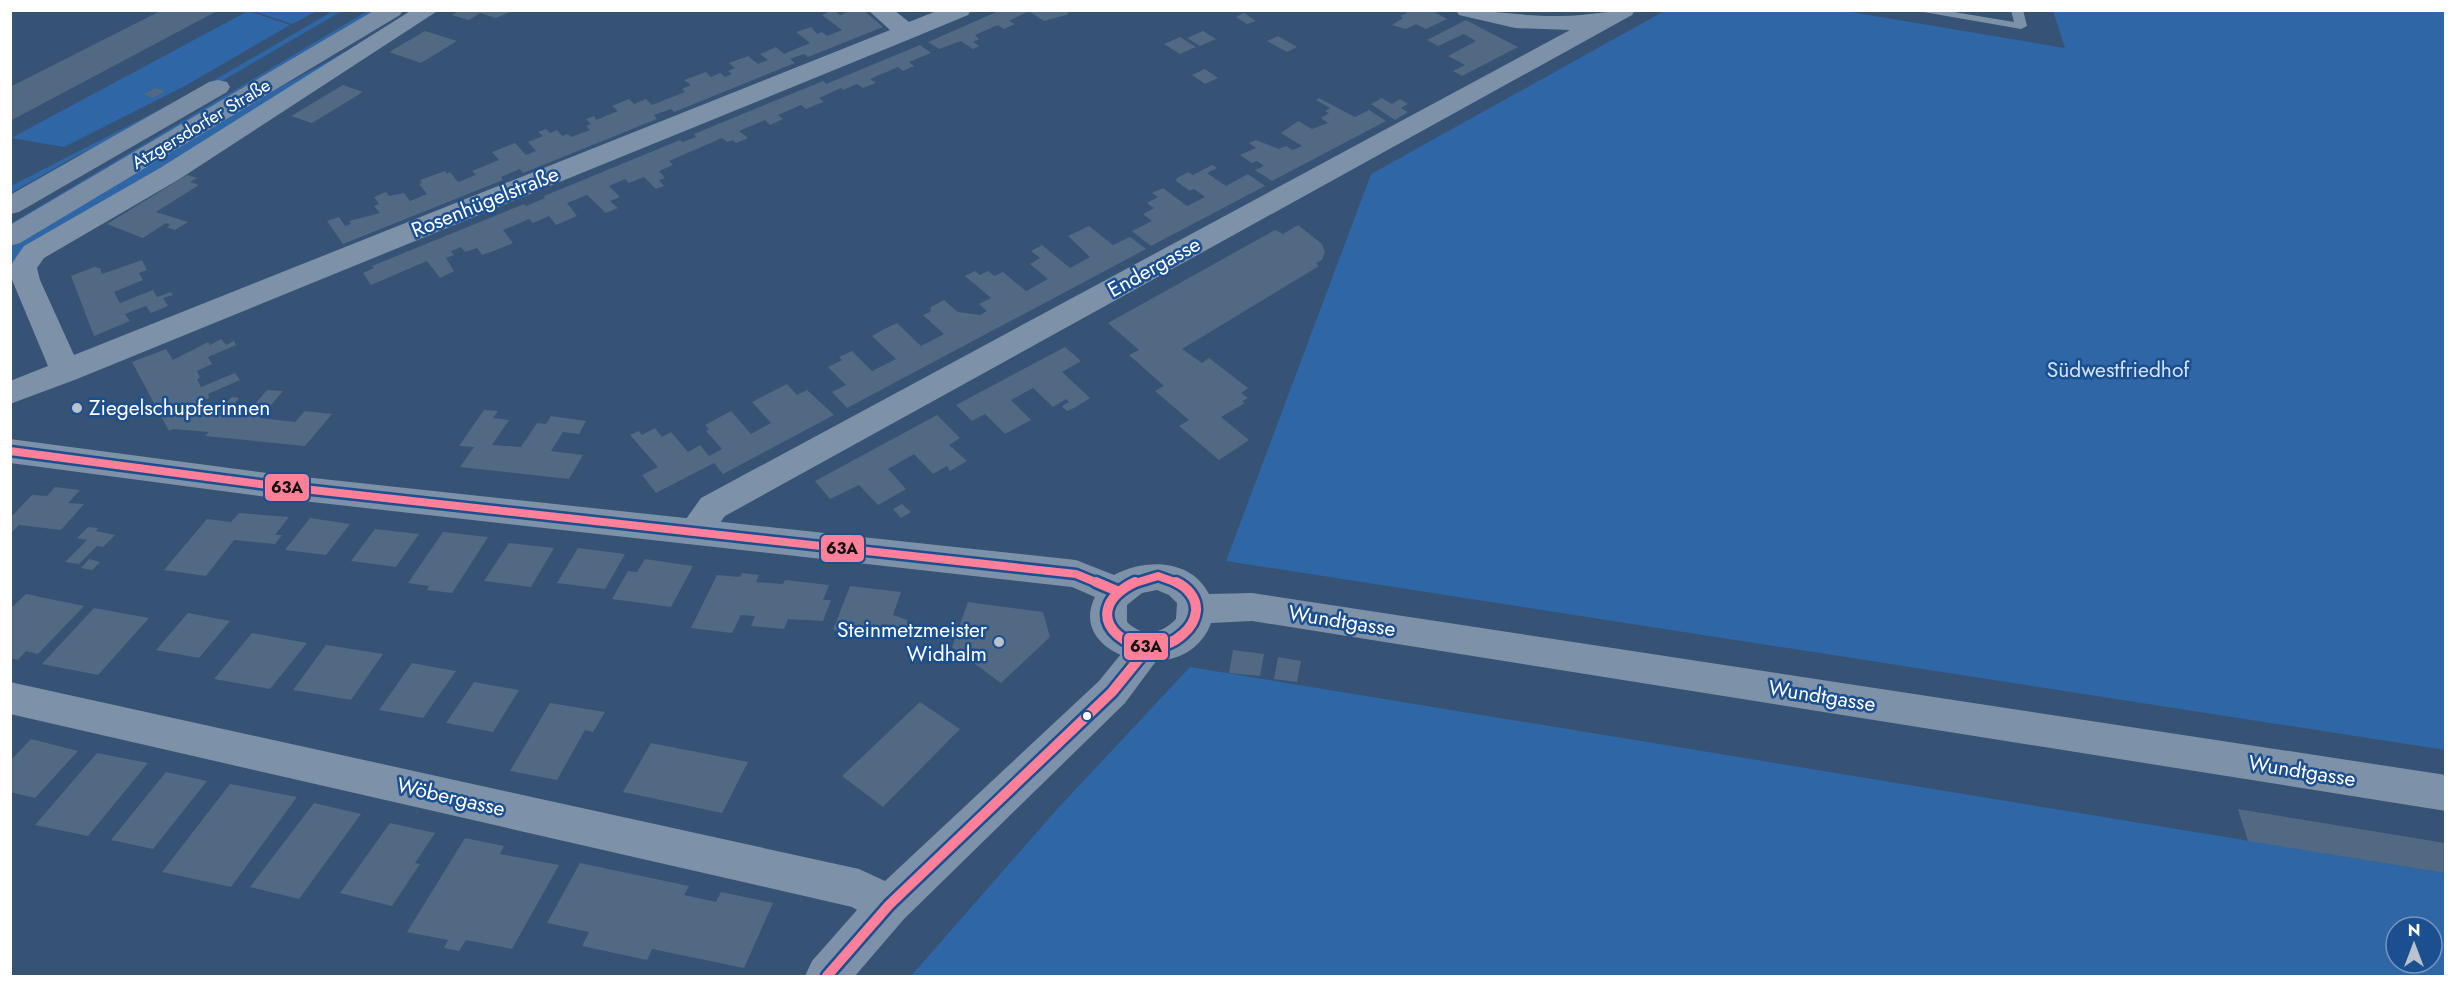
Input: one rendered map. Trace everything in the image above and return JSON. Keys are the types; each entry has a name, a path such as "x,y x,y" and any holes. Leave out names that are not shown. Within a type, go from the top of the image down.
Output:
{"main road":[{"name":"Atzgersdorfer Straße","path":"10,206 352,10"},
{"name":"Atzgersdorfer Straße","path":"10,237 392,10"}],"street":[{"name":"Atzgersdorfer Straße","path":"66,372 26,280 23,268 40,247 169,174 428,10"},
{"path":"879,10 907,32"},
{"name":"Rosenhügelstraße","path":"10,393 960,10"},
{"path":"1467,10 1493,18 1542,25 1614,16"},
{"name":"Endergasse","path":"693,533 713,507 1614,16"},
{"path":"10,451 267,485 1076,574 1117,591"},
{"path":"1143,577 1173,579 1185,586 1194,596 1198,609 1196,621 1189,633 1178,642 1163,648 1147,649 1125,642 1111,627 1107,615 1110,602 1117,591 1129,582 1143,577"},
{"name":"Wundtgasse","path":"1198,609 1252,607 2445,794"},
{"path":"827,976 889,905 1081,724 1112,692 1147,649"},
{"name":"Wöbergasse","path":"10,698 859,889 889,905"}],"lane":[{"path":"1917,10 2021,26 2017,10"}],"green space":[{"name":"Südwestfriedhof","path":"1666,10 1845,11 2065,48 2053,11 2445,11 2445,750 1226,561 1371,174"},
{"path":"248,11 290,25 185,86 64,147 11,138"},
{"path":"253,11 317,11 292,24"},
{"path":"333,11 342,11 198,95 73,158 11,193 11,186 192,93"},
{"path":"367,11 380,11 11,228 10,224"},
{"path":"372,37 310,79 39,240 11,266 11,246 261,98"},
{"path":"1190,667 2445,873 2445,976 911,976 1059,807"}],"building":[{"path":"162,10 219,10 10,121 10,87"},
{"path":"460,10 515,10 496,18 480,13 469,20 452,15"},
{"path":"833,10 840,15 852,10 863,10 883,27 808,57 804,54 790,59 795,63 674,112 671,109 654,115 657,119 523,173 520,169 501,177 503,180 343,244 327,221 339,217 345,226 351,224 349,221 380,213 374,206 379,204 374,197 386,192 389,196 404,193 410,201 427,194 419,184 422,183 420,180 445,171 447,174 450,172 458,182 476,175 472,171 499,160 492,152 515,143 526,155 536,151 528,142 543,136 538,132 546,129 550,133 557,130 562,136 568,134 571,137 590,130 586,126 591,124 586,119 594,116 596,120 618,111 612,106 629,99 634,104 646,99 652,105 685,92 682,89 691,85 684,80 706,72 711,77 720,73 725,77 732,74 728,71 735,68 729,63 748,56 758,64 768,60 760,54 776,47 784,54 810,43 796,32 811,27 817,34 822,32 827,36 842,30 822,15"},
{"path":"1001,10 1064,10 1069,14 1044,21 1029,11 1009,21 1015,24 1004,29 998,25 975,35 979,39 973,42 979,46 973,49 961,41 939,49 928,42"},
{"path":"1402,10 1431,10 1447,19 1426,29 1416,24 1406,29 1392,25 1403,18 1400,16 1407,13"},
{"path":"1244,13 1256,21 1247,24 1236,17"},
{"path":"1466,20 1518,47 1462,76 1453,71 1465,65 1448,56 1476,41 1464,34 1438,46 1427,40"},
{"path":"425,31 457,41 421,63 389,52"},
{"path":"1203,31 1216,39 1200,46 1187,38"},
{"path":"1278,36 1297,47 1287,52 1267,41"},
{"path":"1180,37 1196,47 1180,54 1164,44"},
{"path":"920,45 931,53 909,62 914,66 903,71 898,67 870,79 876,83 863,88 857,84 843,90 841,88 819,98 824,102 806,109 801,105 778,115 783,119 770,125 765,120 739,131 748,138 736,143 733,140 727,142 722,138 669,161 673,165 659,171 665,178 659,180 664,186 656,189 644,177 629,183 625,179 609,186 620,197 610,201 618,208 606,213 587,195 567,203 577,216 556,225 549,216 533,223 529,219 503,230 513,243 482,255 477,248 465,252 461,247 451,251 454,255 446,258 454,271 440,278 427,261 371,285 363,273 374,268 372,266 524,204 526,206 545,198 544,196 680,140 682,142 696,137 694,134 801,90 823,81 826,84"},
{"path":"1205,69 1218,78 1205,84 1192,75"},
{"path":"343,85 363,92 312,123 291,116"},
{"path":"156,88 165,91 153,98 144,94"},
{"path":"1319,98 1355,117 1369,110 1386,121 1272,181 1255,170 1264,166 1257,161 1252,163 1240,155 1256,148 1249,143 1256,140 1279,149 1286,146 1293,150 1302,146 1281,133 1298,121 1312,129 1328,123 1321,118 1329,113 1325,111 1330,108 1316,100"},
{"path":"1382,98 1392,104 1400,99 1408,104 1401,108 1408,112 1395,120 1371,104"},
{"path":"1212,165 1217,168 1207,173 1226,186 1248,174 1265,186 1151,246 1132,231 1152,221 1143,214 1154,208 1147,203 1158,197 1152,193 1163,188 1187,206 1205,197 1194,189 1190,191 1176,181 1188,172 1193,175"},
{"path":"187,175 197,178 190,182 199,185 156,212 188,222 175,230 167,227 170,225 166,223 143,238 107,224"},
{"path":"1298,225 1322,244 1325,252 1322,260 1316,263 1319,266 1182,349 1202,363 1209,358 1248,388 1241,393 1248,398 1242,401 1245,403 1221,417 1249,440 1219,460 1179,426 1189,420 1155,391 1164,386 1129,355 1139,350 1108,323 1275,230 1283,234"},
{"path":"1089,226 1113,245 1130,237 1146,249 847,408 832,392 846,385 828,367 842,360 839,357 852,351 872,371 896,359 872,336 884,329 897,323 921,346 944,334 923,315 930,312 931,307 944,300 958,312 980,315 987,311 979,304 991,298 965,276 975,271 980,275 988,271 994,276 1003,272 1026,291 1048,279 1030,264 1040,258 1031,251 1042,245 1070,268 1090,257 1068,236"},
{"path":"142,260 147,270 139,273 143,280 114,292 120,303 153,290 157,297 171,292 173,295 163,298 168,306 151,313 146,306 125,314 130,321 94,336 71,276 94,267 100,268 102,274"},
{"path":"221,339 226,345 234,341 236,345 208,357 212,364 197,371 200,378 197,379 201,387 235,373 240,380 208,394 209,398 195,404 202,415 214,414 232,397 239,398 225,414 245,416 267,390 283,391 260,418 295,422 305,411 332,414 305,446 205,436 209,432 173,429 169,431 132,362 166,349 173,360 208,342 210,345"},
{"path":"1065,347 1081,361 1062,372 1090,398 1074,408 1067,411 1062,406 1069,402 1066,399 1053,407 1033,388 1011,400 1031,420 1005,434 985,414 972,421 956,405"},
{"path":"787,384 797,395 807,390 834,415 723,474 714,463 656,493 642,475 658,467 630,435 639,431 642,435 655,428 662,437 671,432 688,452 700,445 709,456 722,449 706,431 709,429 705,425 731,411 751,434 771,423 752,402"},
{"path":"484,410 498,411 493,418 509,420 492,445 521,447 537,423 546,424 551,416 586,421 579,434 563,432 551,451 583,455 569,479 460,467 474,447 459,446"},
{"path":"937,415 960,438 949,445 967,461 950,471 947,466 933,474 914,454 888,469 906,489 878,505 859,485 830,499 815,481"},
{"path":"55,487 80,490 68,503 84,504 61,530 19,525 10,534 10,518 32,495 47,496"},
{"path":"902,504 911,512 901,518 893,509"},
{"path":"239,513 289,517 275,535 282,535 275,544 234,540 206,576 164,570 207,519 231,522"},
{"path":"310,518 350,524 326,555 285,550"},
{"path":"88,527 98,528 96,531 115,535 103,547 97,546 79,564 65,562 87,540 77,538"},
{"path":"375,529 419,534 396,567 351,561"},
{"path":"443,532 488,537 452,593 427,590 429,586 408,583"},
{"path":"509,543 554,548 531,587 484,581"},
{"path":"578,548 625,554 605,589 557,583"},
{"path":"89,559 100,562 92,570 81,568"},
{"path":"645,559 693,566 671,607 612,599 628,571 637,572"},
{"path":"742,573 759,575 756,582 783,584 785,580 829,585 823,600 831,600 823,621 788,619 784,629 751,626 755,616 741,615 732,633 691,628 717,575 740,577"},
{"path":"850,586 901,592 893,615 907,620 908,629 893,637 833,630"},
{"path":"26,594 84,606 38,654 26,651 18,660 10,658 10,609"},
{"name":"Steinmetzmeister Widhalm","path":"968,602 1043,612 1050,637 1001,683 952,647"},
{"path":"94,608 149,618 98,675 42,664"},
{"path":"188,613 230,621 199,658 156,650"},
{"path":"252,633 307,643 270,689 214,679"},
{"path":"326,645 383,654 351,700 293,690"},
{"path":"1233,650 1264,654 1260,676 1229,673"},
{"path":"1278,657 1301,661 1297,682 1274,679"},
{"path":"412,663 456,671 423,718 379,710"},
{"path":"474,682 519,690 493,732 446,723"},
{"path":"920,702 960,729 883,807 842,776"},
{"path":"550,703 605,712 593,732 585,730 557,780 510,771"},
{"path":"31,739 78,751 35,798 10,792 10,761"},
{"path":"651,743 748,762 722,813 623,792"},
{"path":"97,753 148,763 88,836 35,825"},
{"path":"166,772 207,781 153,849 111,840"},
{"path":"230,784 297,797 231,887 162,872"},
{"path":"314,803 361,814 299,899 250,887"},
{"path":"2238,809 2445,843 2445,873 2248,841"},
{"path":"390,823 435,833 415,863 420,864 392,906 340,893"},
{"path":"465,838 504,846 500,854 559,865 512,949 466,940 459,951 444,948 448,940 407,932"},
{"path":"580,863 689,886 684,895 716,902 721,892 773,903 744,968 652,949 647,960 582,946 589,932 547,923"}],"transit line":[{"name":"63A","path":"10,451 267,485 1076,574 1117,591"},
{"name":"63A","path":"1158,576 1180,584 1192,594 1197,605 1195,617 1189,629 1179,638 1165,645 1150,647 1122,639 1113,632 1107,621 1107,610 1111,601 1127,587 1158,576"},
{"name":"63A","path":"827,976 889,905 1112,692 1147,649"}],"place":[{"name":"Ziegelschupferinnen","path":"77,408"},
{"name":"Steinmetzmeister Widhalm","path":"999,642"}]}
